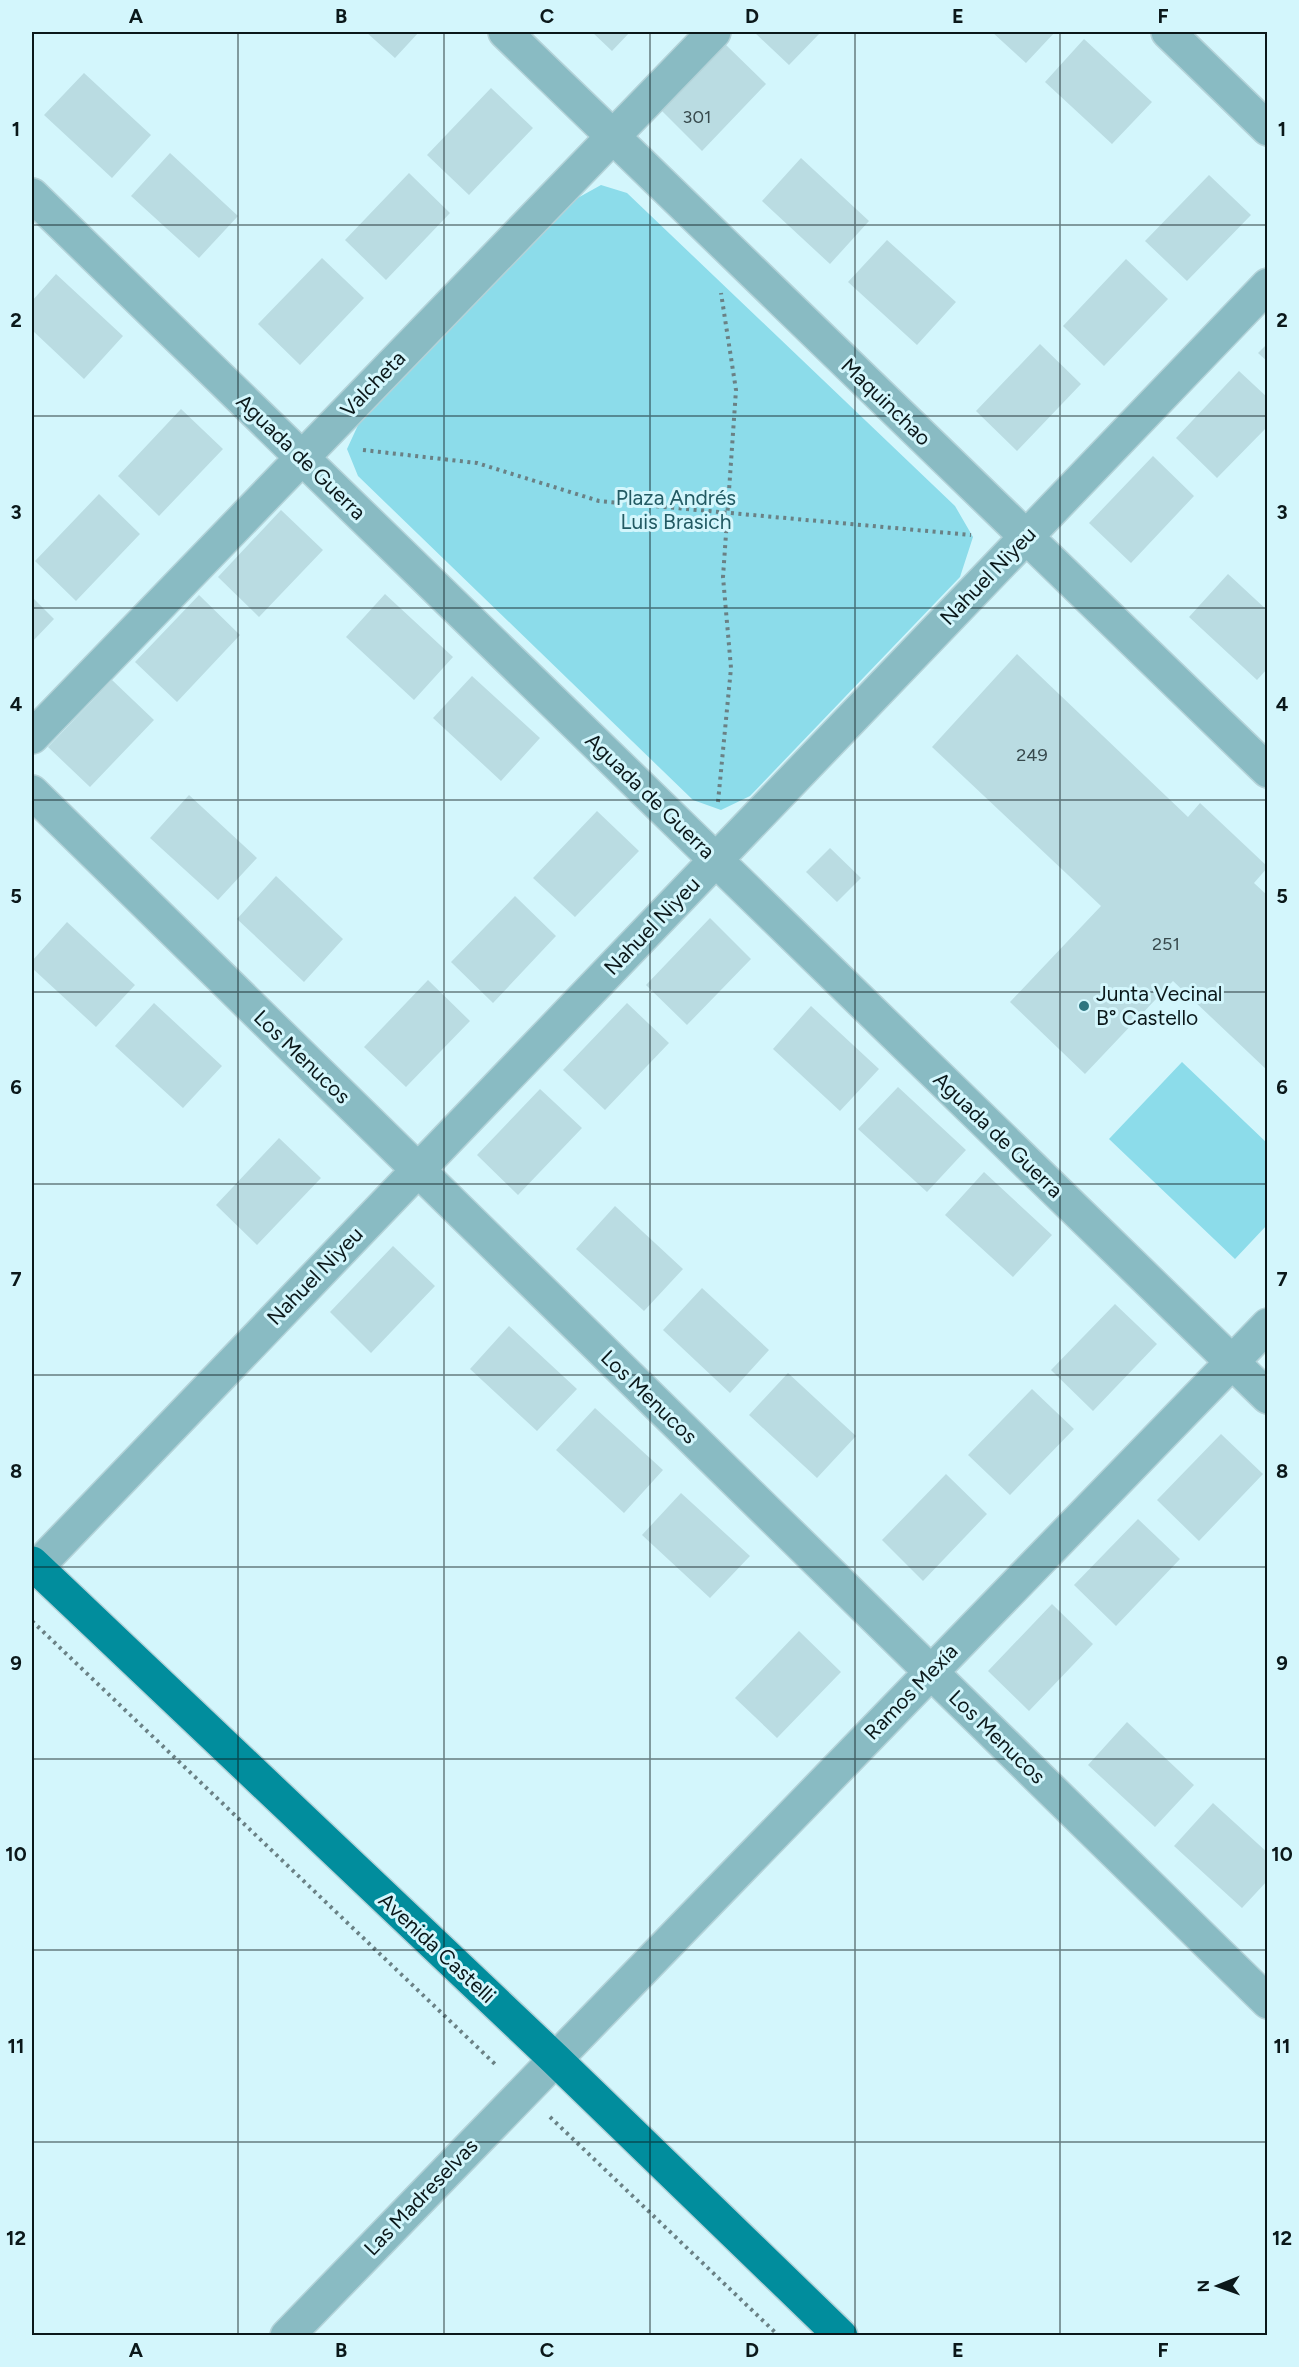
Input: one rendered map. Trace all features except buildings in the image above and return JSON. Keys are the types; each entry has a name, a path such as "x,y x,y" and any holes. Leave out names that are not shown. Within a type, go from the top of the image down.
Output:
{"main road":[{"name":"Avenida Castelli","path":"33,1567 555,2059 841,2336"}],"street":[{"name":"Maquinchao","path":"504,32 1268,771"},
{"name":"Valcheta","path":"32,737 714,32"},
{"path":"1168,32 1268,129"},
{"name":"Aguada de Guerra","path":"32,195 1268,1397"},
{"name":"Nahuel Niyeu","path":"33,1567 1268,285"},
{"name":"Los Menucos","path":"32,792 1268,2002"},
{"name":"Ramos Mexía","path":"555,2059 1268,1325"},
{"name":"Las Madreselvas","path":"287,2336 555,2059"}],"path":[{"path":"716,860 716,819 731,668 723,577 736,390 722,306 718,240"},
{"path":"360,450 477,463 599,501 946,534 1026,537"},
{"path":"32,1621 779,2336"}],"green space":[{"name":"Plaza Andrés Luis Brasich","path":"601,185 627,193 955,506 973,537 960,577 750,796 721,810 693,800 358,476 347,449 359,423 574,200"},
{"path":"1182,1062 1267,1143 1267,1225 1235,1259 1109,1139"}],"place":[{"name":"Junta Vecinal B° Castello","path":"1084,1006"}]}
